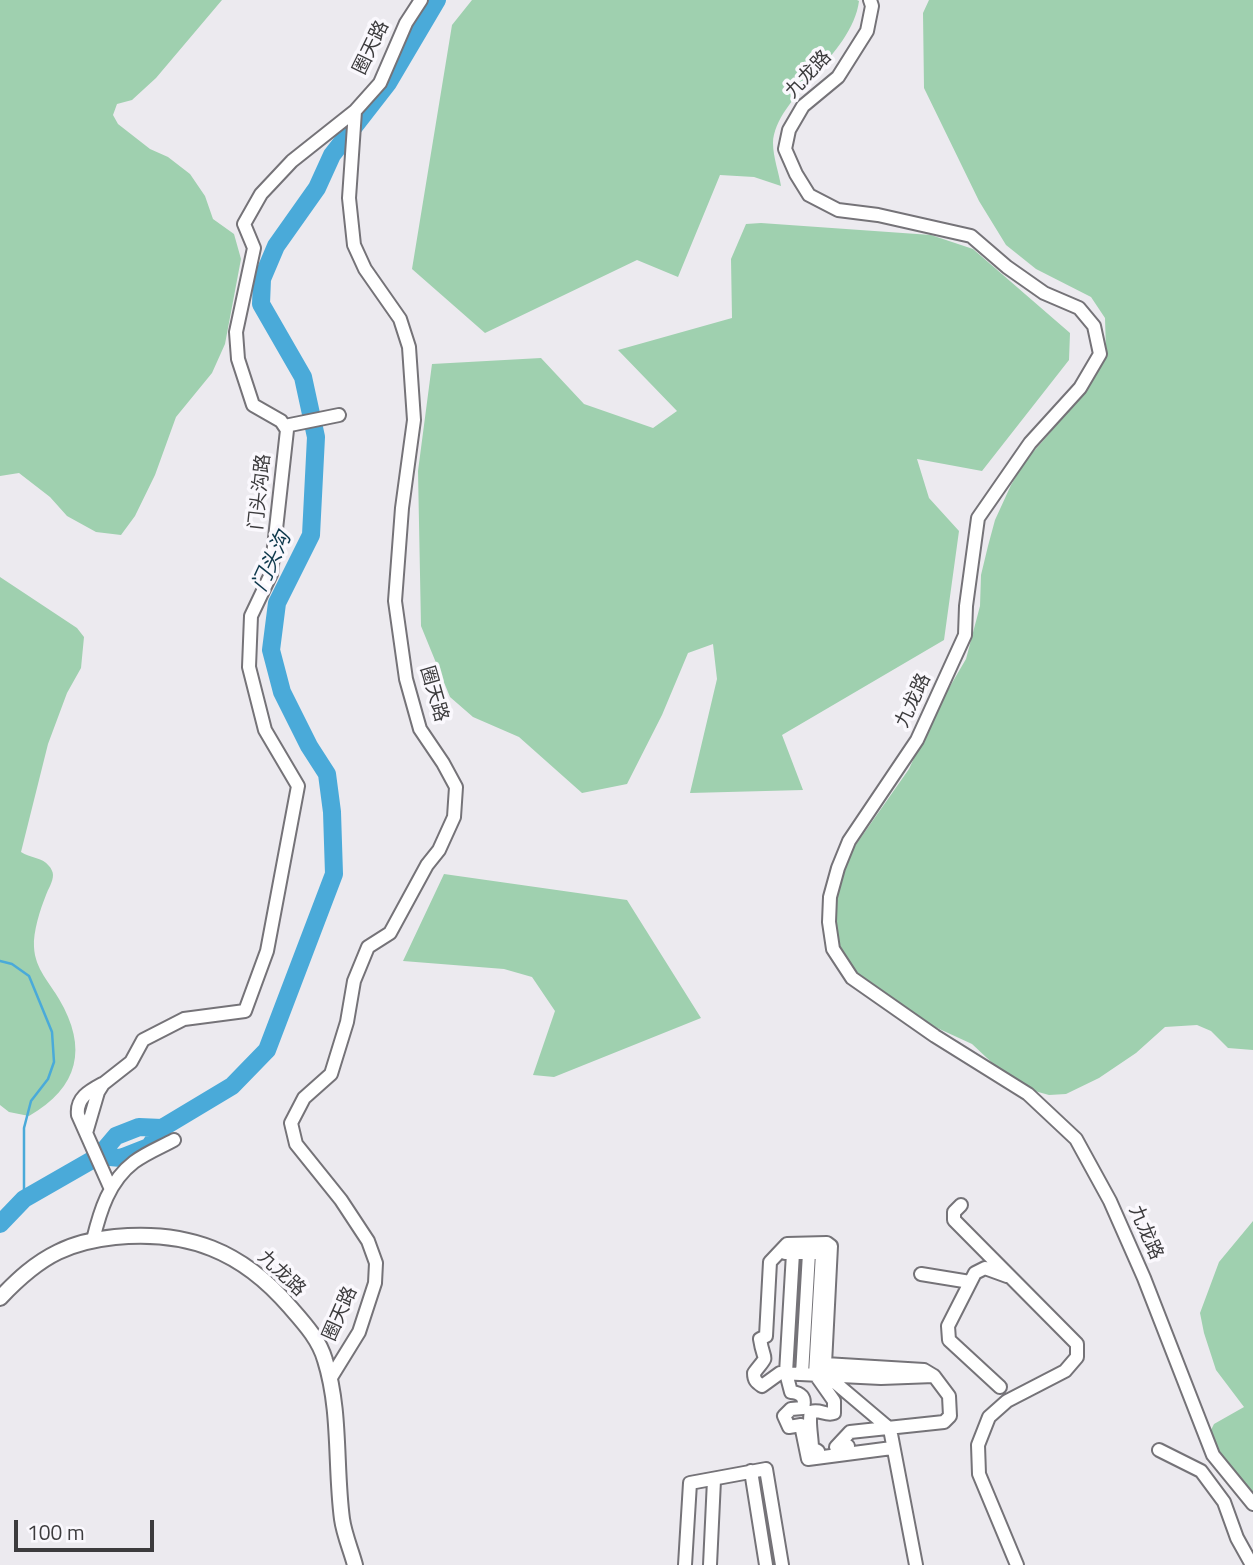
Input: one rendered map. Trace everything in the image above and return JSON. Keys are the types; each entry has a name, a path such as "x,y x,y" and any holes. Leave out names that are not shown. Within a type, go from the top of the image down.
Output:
{"main road":[{"name":"九龙路","path":"0,1298 22,1275 58,1251 93,1240 146,1234 188,1240 233,1258 258,1275 314,1335 325,1358 334,1402 342,1522 355,1565"}],"street":[{"name":"圈天路","path":"330,1379 359,1332 375,1283 376,1263 368,1241 355,1220 296,1144 290,1123 304,1098 331,1074 347,1022 354,981 368,947 390,933 427,865 439,849 454,817 456,787 420,729 406,679 395,601 402,506 414,420 409,347 400,319 365,269 354,245 349,198 355,111 380,83 406,23 421,0"},
{"name":"九龙路","path":"870,0 872,6 867,31 838,77 803,106 789,130 785,149 809,195 838,210 878,215 971,236 1007,267 1044,293 1079,308 1094,326 1100,354 1080,388 1030,443 978,518 966,606 965,635 917,740 849,841 830,897 829,922 833,949 852,978 935,1036 1028,1094 1076,1139 1110,1201 1144,1278 1213,1455 1253,1504"},
{"path":"339,415 285,426 253,405 238,359 236,332 254,247 244,224 261,194 292,161 355,111"},
{"name":"门头沟路","path":"110,1186 86,1133 90,1112 103,1084 131,1062 143,1040 184,1018 245,1011 267,951 298,786 265,730 249,667 251,616 271,574 287,430 285,426"},
{"path":"93,1240 110,1186 134,1162 174,1140"},
{"path":"961,1205 954,1212 954,1220 1077,1344 1077,1357 1065,1371 1007,1401 989,1417 978,1445 979,1474 1017,1565"},
{"path":"779,1253 818,1250 827,1242 831,1246 817,1371"},
{"path":"793,1253 786,1373 791,1392 799,1393 804,1403 803,1408 791,1409 784,1416 789,1427 801,1425 808,1459 891,1440 944,1422 950,1416 949,1396 934,1376 881,1378 817,1371 786,1373 780,1373 762,1386 754,1379 754,1373 766,1360 760,1339 766,1336 770,1262 787,1244 818,1250"},
{"path":"818,1250 817,1371 836,1408 831,1414 817,1410 811,1412 809,1418 813,1428 812,1448 817,1451 891,1440"},
{"path":"1000,1387 949,1340 948,1326 975,1273 985,1268 1011,1277"},
{"path":"921,1274 970,1282"},
{"path":"817,1371 891,1440 916,1565"},
{"path":"1160,1450 1201,1471 1224,1502 1237,1538 1252,1565"},
{"path":"685,1565 690,1483 766,1469 782,1565"},
{"path":"751,1471 766,1565"},
{"path":"710,1565 714,1480"},
{"path":"908,1565 909,1536"}],"green space":[{"path":"0,0 222,0 156,78 132,100 117,104 113,115 118,124 150,149 168,157 190,174 205,196 213,219 234,234 241,259 225,344 212,373 176,417 155,475 135,516 121,535 96,532 67,516 50,497 19,473 0,476"},
{"path":"472,0 859,1 843,40 799,92 777,126 773,148 781,186 754,177 720,175 678,277 637,260 485,333 412,269 452,25"},
{"path":"929,0 1253,0 1253,1050 1228,1048 1211,1031 1197,1025 1165,1027 1136,1053 1099,1078 1066,1094 1049,1095 1017,1086 972,1044 935,1027 866,987 838,959 828,910 843,863 909,769 935,712 966,659 980,606 981,575 988,546 995,520 1011,485 1026,460 1091,378 1106,352 1105,318 1091,297 1036,269 1006,245 979,201 924,88 923,13"},
{"path":"746,224 931,235 973,249 1070,333 1069,360 982,471 917,459 929,498 959,531 944,640 782,735 803,790 690,793 717,679 713,644 688,653 662,715 627,784 582,793 519,737 473,717 450,697 421,626 418,471 432,364 541,358 584,404 653,428 677,411 618,350 732,318 731,259"},
{"path":"0,577 77,628 84,637 81,668 67,693 48,744 21,852 43,861 53,873 36,928 35,955 40,969 68,1017 74,1034 74,1065 59,1092 29,1116 9,1112 0,1105"},
{"path":"444,874 627,900 701,1018 554,1077 533,1075 555,1011 532,977 504,969 403,961"},
{"path":"1253,1221 1253,1502 1205,1442 1214,1424 1244,1407 1216,1370 1200,1313 1219,1262"}],"waterway":[{"name":"门头沟","path":"0,1224 24,1199 99,1156 116,1136 139,1127 162,1128 232,1086 267,1050 334,874 332,812 327,774 309,746 282,692 271,650 277,603 311,535 316,437 303,377 261,304 262,279 276,246 317,188 332,155 388,83 437,0"},
{"path":"0,961 12,964 29,976 52,1032 54,1062 48,1079 31,1101 24,1128 24,1199"},
{"name":"门头沟","path":"99,1156 121,1158 149,1147 162,1128"}]}
